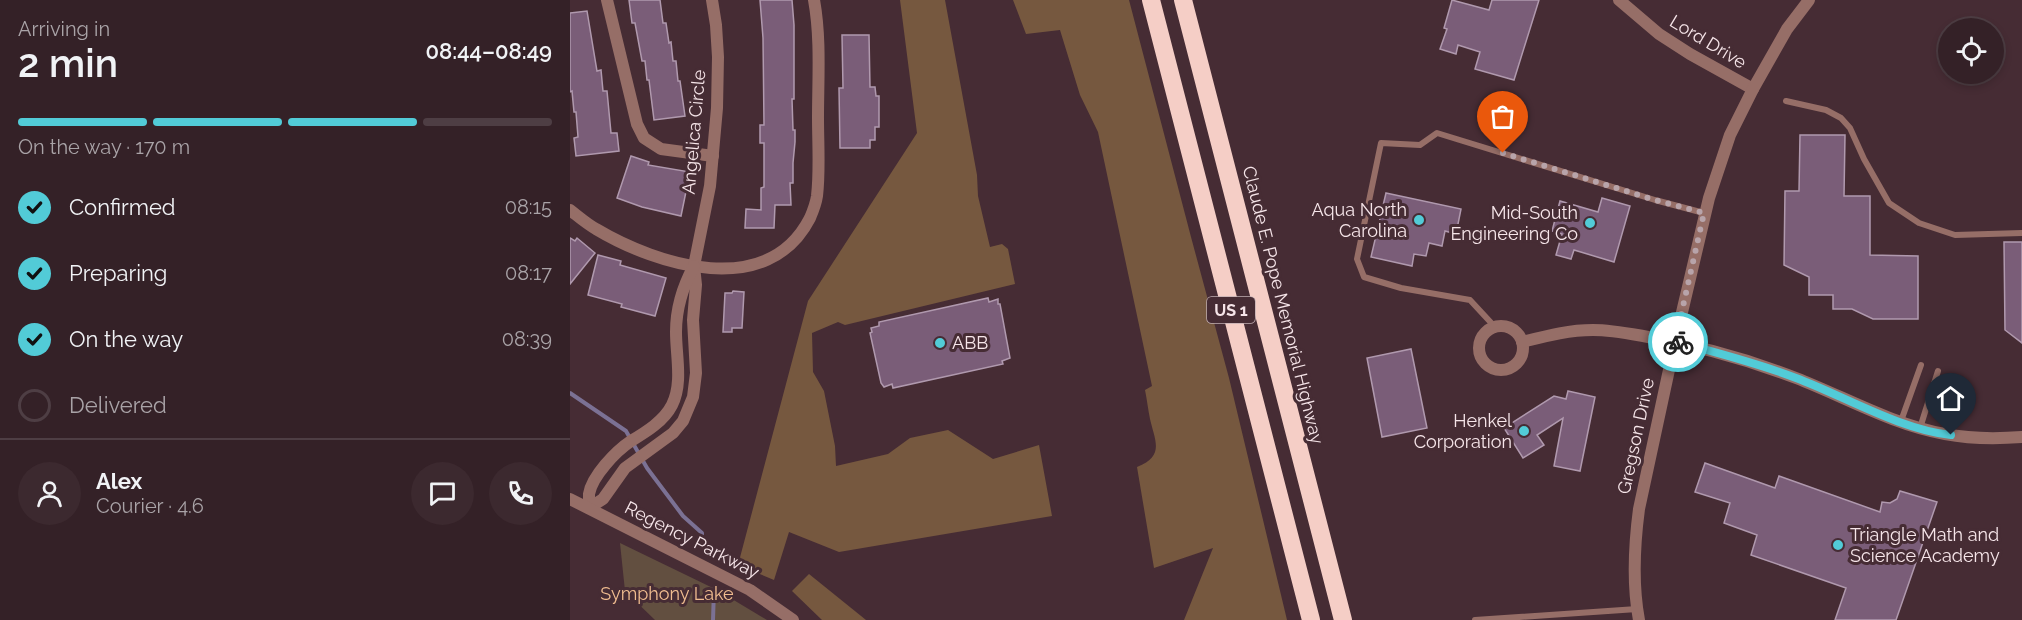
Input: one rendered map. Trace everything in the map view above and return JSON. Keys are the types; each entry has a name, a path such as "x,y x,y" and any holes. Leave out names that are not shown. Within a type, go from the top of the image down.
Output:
{"highway":[{"name":"US 1","path":"1151,0 1311,620"},
{"name":"Claude E. Pope Memorial Highway","path":"1183,0 1342,620"}],"street":[{"path":"607,0 637,124 644,138 661,149 713,156"},
{"name":"Angelica Circle","path":"590,508 603,499 625,468 673,433 683,421 693,397 696,373 693,320 696,285 694,266 706,207 717,108 718,57 712,0"},
{"path":"570,210 595,229 627,244 660,258 694,266 732,270 767,261 787,249 809,219 817,197 818,76 814,0"},
{"name":"Lord Drive","path":"1619,0 1659,34 1753,89"},
{"name":"Gregson Drive","path":"1638,615 1634,575 1639,509 1704,213 1731,135 1753,89 1787,29 1809,0"},
{"name":"Angelica Circle","path":"590,508 589,493 602,469 619,450 648,431 671,407 676,395 678,378 676,330 679,306 685,282 694,266"},
{"path":"1495,327 1508,327 1522,342 1521,357 1516,363 1503,370 1488,366 1480,354 1480,341 1488,330 1495,327"},
{"path":"1522,342 1557,333 1592,330 1607,330 1675,342 1753,363 1794,377 1920,428 1976,438 2022,437"},
{"name":"Regency Parkway","path":"570,499 750,590 793,620"}],"lane":[{"path":"1786,101 1826,110 1841,118 1850,128 1888,203 1919,223 1955,235 2022,233"},
{"path":"1495,327 1470,300 1401,288 1364,278 1357,259 1381,143 1420,146 1437,133 1704,213"},
{"path":"1901,421 1921,365"},
{"path":"1920,428 1938,371"},
{"path":"1475,620 1638,615"}],"green space":[{"name":"Symphony Lake","path":"620,543 717,590 767,620 655,620 625,591"}],"shaded area":[{"path":"900,0 945,0 977,175 978,196 990,247 1002,244 1008,249 1015,284 845,325 838,322 812,333 813,372 824,391 835,446 836,466 888,454 910,438 948,430 993,459 1039,445 1052,516 839,552 789,532 774,580 738,565 808,301 917,133"},
{"path":"1013,0 1129,0 1229,378 1287,620 1184,620 1213,548 1154,568 1137,467 1146,463 1155,453 1156,447 1145,390 1152,386 1098,132 1080,95 1060,30 1026,34"},
{"path":"809,574 866,620 822,620 792,591"}],"building":[{"path":"629,0 660,0 663,23 666,23 669,43 671,42 673,61 676,61 685,116 654,120 649,80 647,80 645,61 642,61 635,23 632,23"},
{"path":"760,0 792,0 794,99 792,99 793,130 795,130 793,183 790,183 791,205 775,205 774,228 745,228 746,209 761,210 761,188 764,187 764,143 760,143 760,125 764,125"},
{"path":"1452,0 1489,10 1492,0 1539,0 1514,80 1475,69 1480,52 1458,45 1456,54 1440,49 1447,29 1444,28"},
{"path":"587,11 597,71 601,70 603,91 607,91 611,133 617,133 619,151 576,156 574,138 578,137 576,112 574,112 572,91 570,92 570,13"},
{"path":"842,35 869,35 870,87 875,87 876,96 879,96 879,127 875,127 875,140 870,140 870,148 840,148 839,88 843,88"},
{"path":"1800,135 1845,135 1844,196 1870,196 1870,255 1918,256 1918,319 1873,319 1852,309 1833,309 1833,295 1809,295 1809,277 1784,265 1785,191 1799,191"},
{"path":"631,156 649,162 648,165 690,172 681,216 642,207 617,198"},
{"name":"Aqua North Carolina","path":"1386,193 1461,209 1456,234 1445,231 1442,246 1429,243 1426,256 1414,254 1412,266 1371,257"},
{"name":"Mid-South Engineering Co","path":"1602,198 1630,206 1614,262 1574,250 1571,259 1556,255 1562,234 1552,231 1560,201 1598,212"},
{"path":"570,238 575,241 577,238 595,253 570,284"},
{"path":"2004,242 2022,242 2022,343 2005,330"},
{"path":"598,255 621,261 620,265 666,278 655,316 588,295"},
{"path":"744,292 742,328 732,328 732,332 723,332 725,293"},
{"name":"ABB","path":"988,298 989,302 998,299 998,304 1000,304 1010,358 1002,361 1003,364 893,388 892,384 884,387 881,383 870,333 871,328 879,326 879,322"},
{"path":"1411,349 1427,428 1382,437 1367,358"},
{"name":"Henkel Corporation","path":"1568,391 1595,397 1580,471 1554,466 1563,418 1537,435 1544,445 1523,458 1504,428 1554,396 1566,399"},
{"name":"Triangle Math and Science Academy","path":"1705,463 1775,488 1779,476 1880,512 1882,502 1890,503 1897,499 1900,491 1937,502 1896,620 1835,620 1846,588 1751,555 1757,535 1724,523 1730,503 1695,492"}],"waterway":[{"path":"570,393 626,431 647,468 683,516 702,533 702,539"},
{"path":"713,620 714,589"}],"way so far":[{"path":"1503,153 1704,213 1675,342 1678,342"}],"place":[{"name":"Aqua North Carolina","path":"1419,220"},
{"name":"Mid-South Engineering Co","path":"1590,223"},
{"name":"ABB","path":"940,343"},
{"name":"Henkel Corporation","path":"1524,431"},
{"name":"Triangle Math and Science Academy","path":"1838,545"}],"route":[{"path":"1678,342 1753,363 1827,390 1883,415 1951,435"}]}
